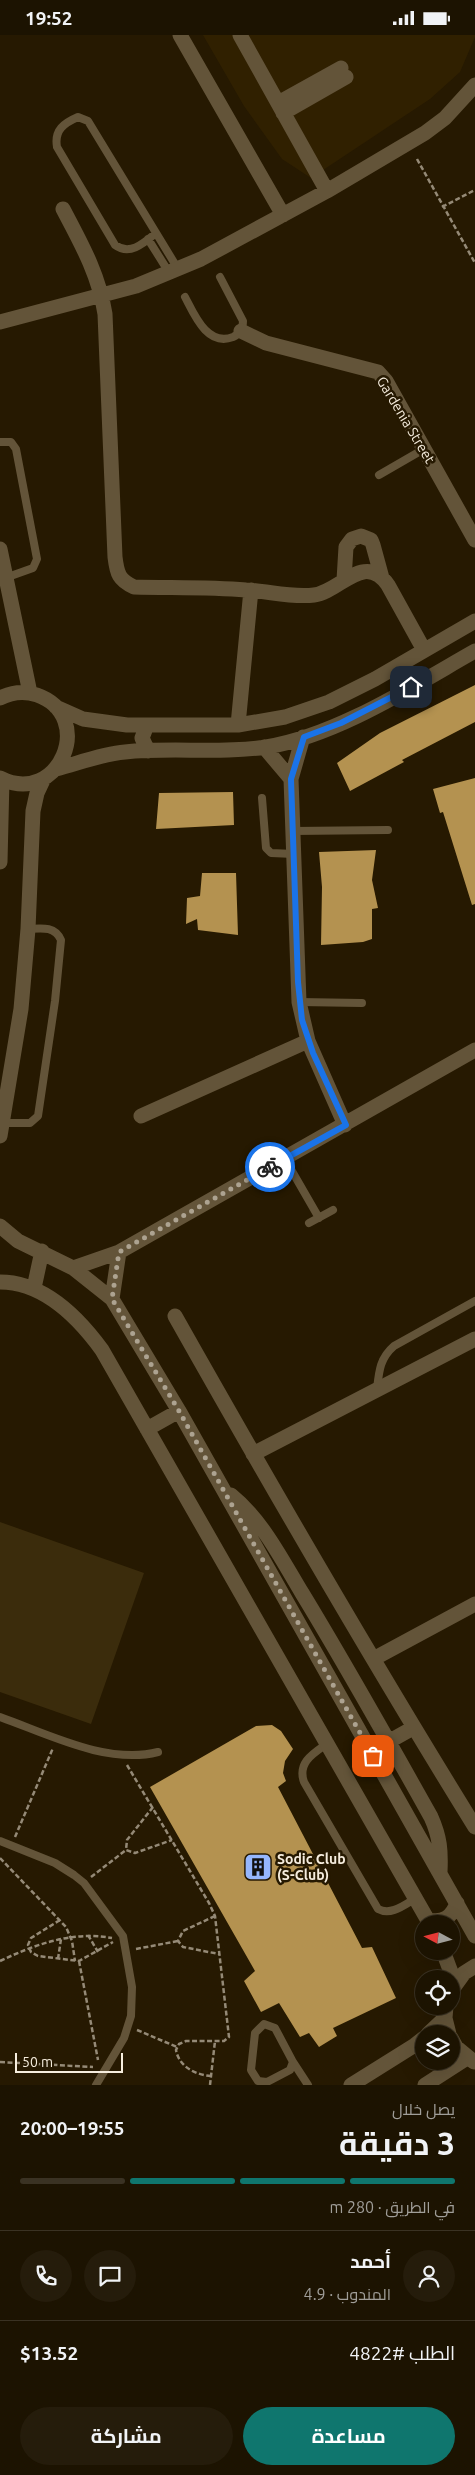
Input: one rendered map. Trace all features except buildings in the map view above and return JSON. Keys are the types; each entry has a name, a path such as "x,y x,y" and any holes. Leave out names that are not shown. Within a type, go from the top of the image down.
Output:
{"street":[{"path":"180,35 283,215"},
{"path":"240,35 327,191"},
{"path":"280,108 343,72"},
{"path":"0,322 102,296 174,272 327,191 425,133 445,118 475,85"},
{"path":"62,209 90,261 102,296 105,314 117,574 123,582 134,587 252,590 316,595 330,590 354,574 366,573 382,578"},
{"name":"Gardenia Street","path":"241,331 266,343 378,372 386,381 475,540"},
{"path":"344,579 346,547 352,539 361,536 370,540 382,578 424,650"},
{"path":"0,549 30,693"},
{"path":"238,725 252,590"},
{"path":"0,698 18,692 30,693 44,698 56,707 83,719 127,725 238,725 285,717 329,702 375,679 475,621"},
{"path":"0,862 1,779 24,784 103,755 126,751 264,747 304,737 341,723 475,651"},
{"path":"1,1129 6,1068 21,1009 28,929 33,811 37,793 63,758 67,745 67,731 63,718 56,707"},
{"path":"147,725 142,738 148,751"},
{"path":"304,737 291,779 300,1002 308,1041 346,1125"},
{"path":"264,747 291,779"},
{"path":"141,1116 308,1041"},
{"path":"73,1268 119,1252 346,1125 475,1050"},
{"path":"0,1226 18,1241 42,1251 73,1268 112,1299 179,1411 475,1936"},
{"path":"34,1288 42,1251"},
{"path":"112,1299 119,1252"},
{"path":"0,1282 13,1282 34,1288 62,1305 85,1326 102,1350 425,1915"},
{"path":"175,1315 339,1601 475,1827"},
{"path":"253,1454 475,1339"},
{"path":"147,1429 179,1411"},
{"path":"222,1488 241,1503 254,1519 315,1615 388,1742 439,1835 440,1874"},
{"path":"315,1615 339,1601"},
{"path":"374,1658 475,1604"},
{"path":"388,1742 414,1728"},
{"path":"452,1915 457,1903"},
{"path":"460,1980 475,1966"},
{"path":"435,2025 444,2015"},
{"path":"351,2085 415,2046"},
{"path":"425,2085 471,2060 460,2050"}],"lane":[{"path":"156,233 128,250 119,248 112,241 58,147 57,134 63,125 78,117 88,121 156,233 174,272"},
{"path":"148,239 174,272"},
{"path":"185,297 207,332 218,337 231,338 241,331 243,326 242,316 220,277"},
{"path":"0,442 11,442 16,449 37,559 33,568 5,578"},
{"path":"379,475 424,449"},
{"path":"262,798 266,848 271,853 294,854"},
{"path":"293,831 388,830"},
{"path":"1,1129 30,1123 38,1116 48,1056 61,940 59,935 49,928 28,929"},
{"path":"300,1002 362,1003"},
{"path":"286,1159 319,1218"},
{"path":"309,1223 333,1209"},
{"path":"377,1390 380,1367 385,1355 394,1346 475,1301"},
{"path":"0,1717 99,1751 122,1756 158,1752"},
{"path":"328,1743 306,1761 302,1771 304,1782 378,1909 393,1911 416,1898"},
{"path":"0,1841 55,1863 84,1883 118,1927 127,1950 133,1997 128,2027 96,2085"},
{"path":"293,2062 290,2070 267,2082 255,2078 251,2065 255,2033 260,2026 268,2023 275,2028 308,2085"}],"path":[{"path":"417,159 442,207 475,263"},
{"path":"442,207 475,190"},
{"path":"12,1845 57,1737"},
{"path":"122,1756 209,1903 214,1916 229,2035 226,2041 186,2041 177,2047"},
{"path":"84,1883 126,1850 127,1840 153,1807"},
{"path":"126,1850 135,1853 172,1840"},
{"path":"0,1857 60,1920 71,1936 75,1961"},
{"path":"178,1941 182,1931 214,1916"},
{"path":"0,1961 29,1949 71,1936 88,1935 118,1939 79,1961 34,1955 29,1949 31,1937 60,1920"},
{"path":"88,1935 98,1952"},
{"path":"58,1959 61,1939"},
{"path":"127,1950 178,1941"},
{"path":"178,1941 183,1947 220,1954"},
{"path":"0,2062 99,2067 79,1961"},
{"path":"128,2027 177,2047"},
{"path":"210,2085 215,2041"},
{"path":"177,2047 178,2058 190,2070 197,2074 211,2076"}],"shaded area":[{"path":"203,35 475,35 475,37 460,72 430,99 311,178 282,159 244,106"},
{"path":"0,1522 144,1573 91,1724 0,1692"}],"way so far":[{"path":"270,1167 119,1252 112,1299 179,1411 373,1756"}],"place":[{"name":"Sodic Club (S-Club)","path":"258,1867"}],"route":[{"path":"270,1167 346,1125 318,1066 302,1020 298,982 291,779 299,751 304,737 341,723 411,687"}]}
